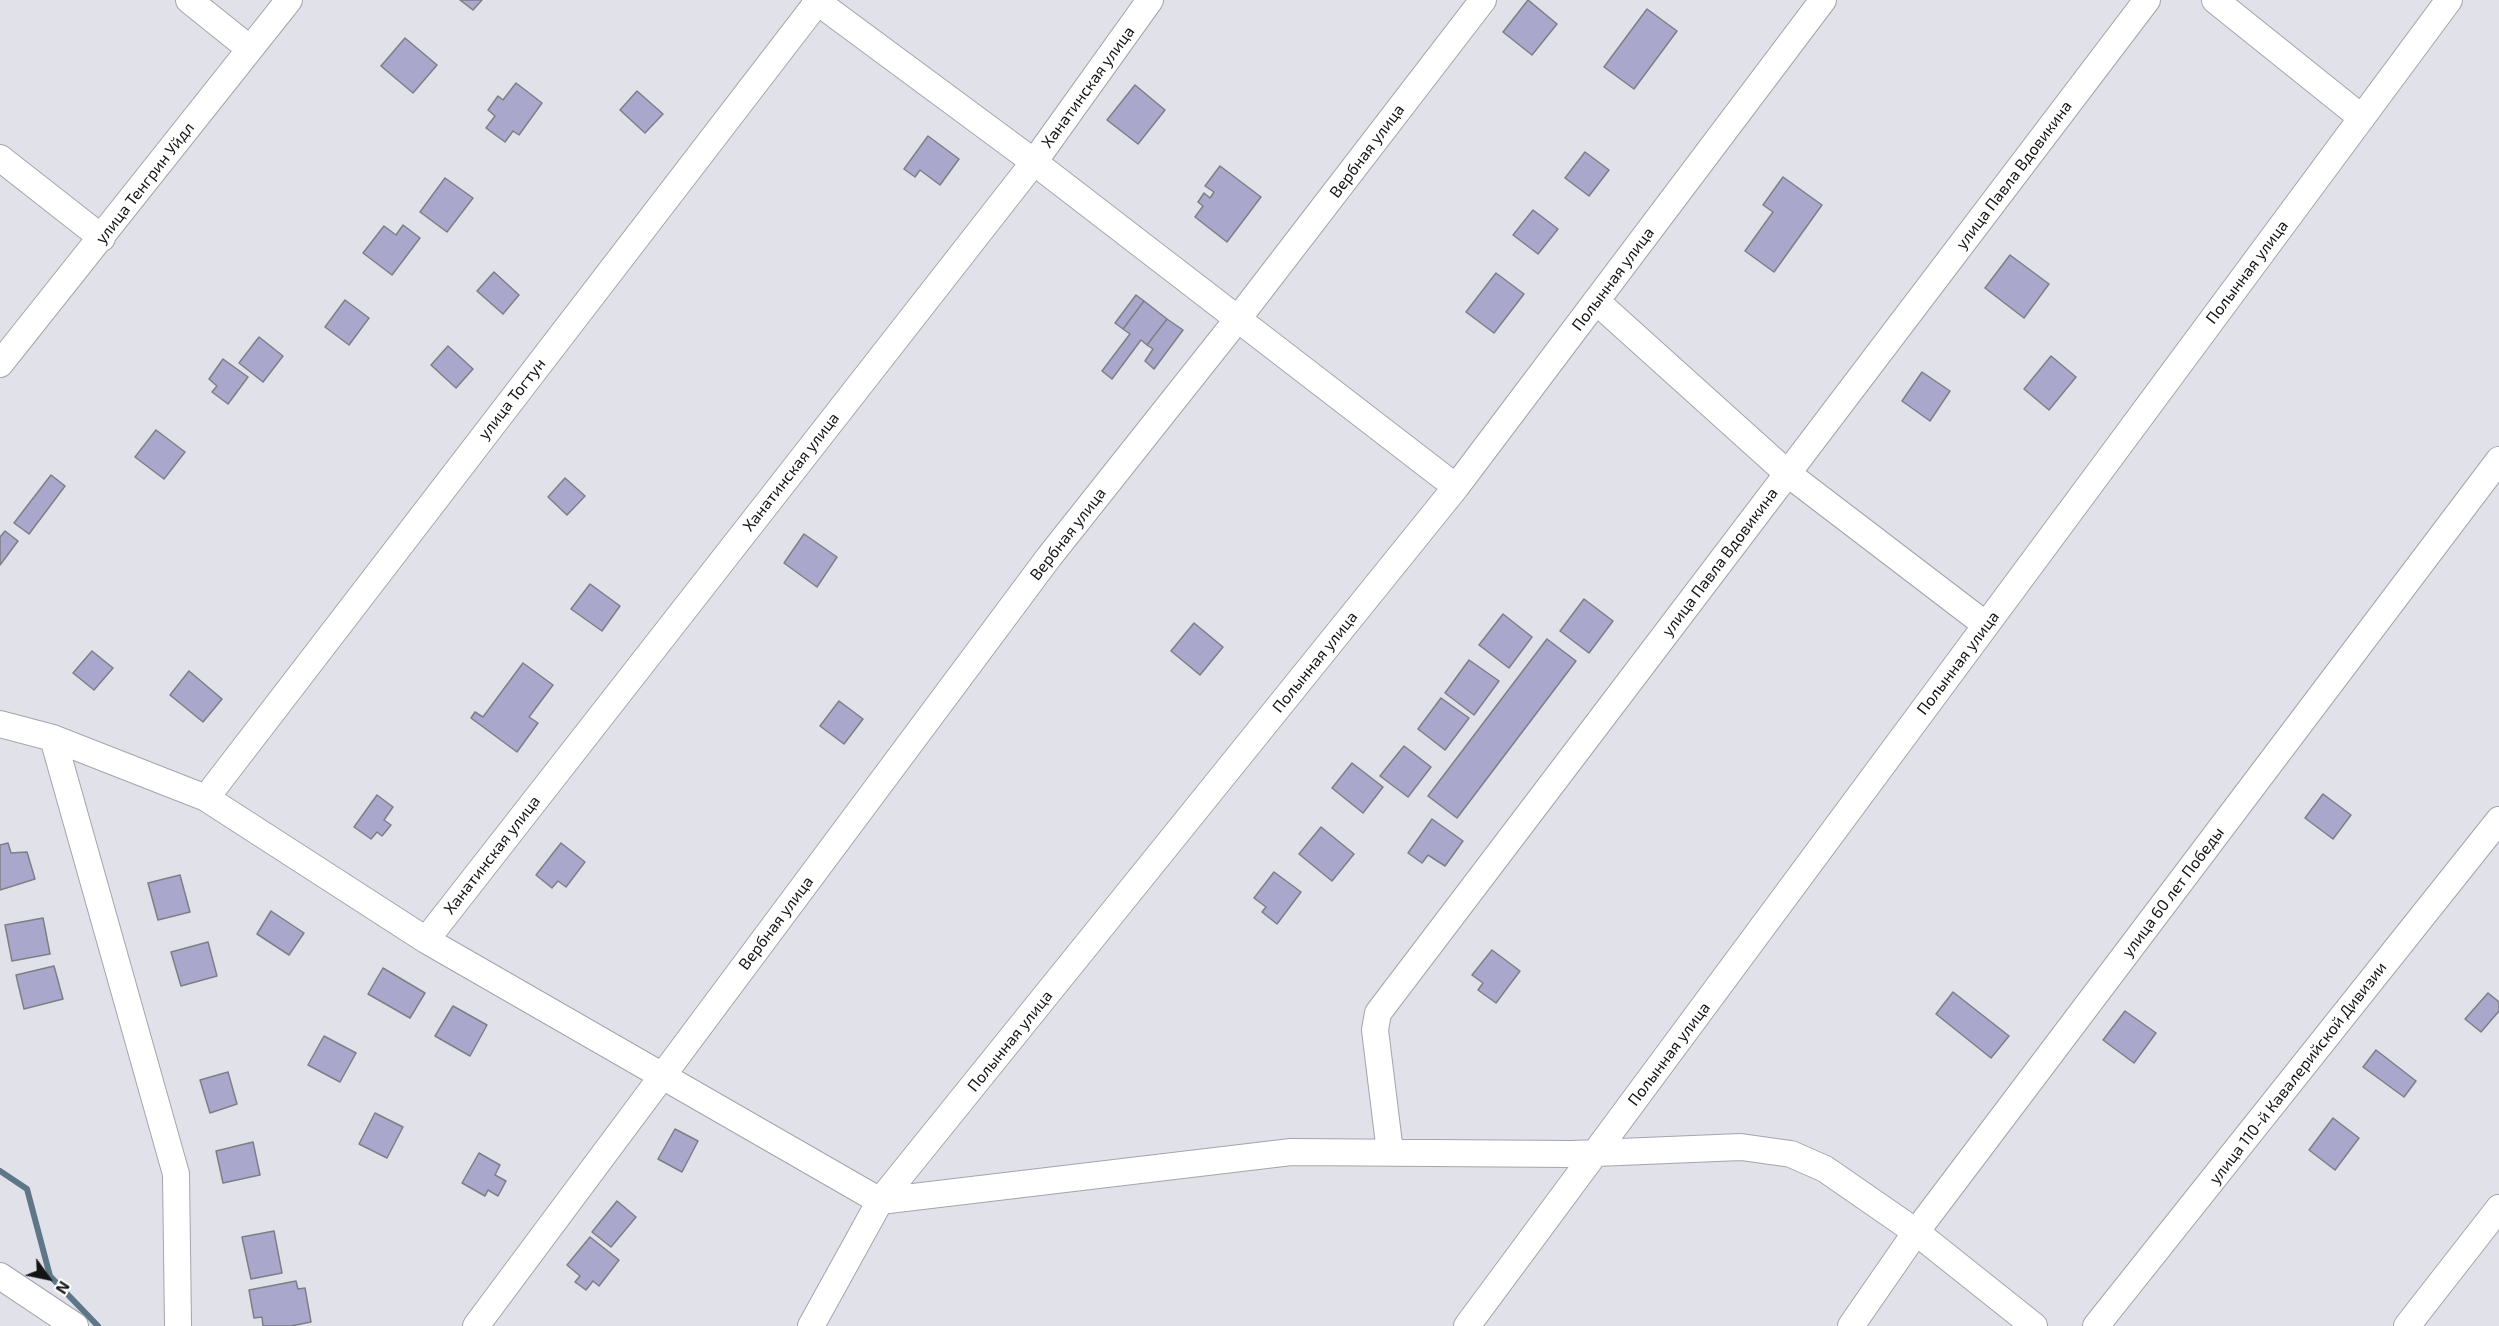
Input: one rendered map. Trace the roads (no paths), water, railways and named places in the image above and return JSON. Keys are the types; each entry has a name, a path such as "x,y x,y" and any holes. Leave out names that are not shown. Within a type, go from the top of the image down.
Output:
{"street":[{"path":"189,0 250,49"},
{"name":"улица Тенгрин Уйдл","path":"0,364 289,0"},
{"name":"Ханатинская улица","path":"426,940 1034,162 1150,0"},
{"name":"Вербная улица","path":"476,1326 1050,557 1238,320 1483,0"},
{"name":"Полынная улица","path":"811,1326 880,1201 1456,487 1823,0"},
{"name":"улица Павла Вдовикина","path":"1389,1152 1375,1030 1378,1013 2147,0"},
{"path":"2215,0 2362,118"},
{"name":"Полынная улица","path":"1467,1326 2449,0"},
{"path":"817,1 1034,162 1456,487"},
{"name":"улица Тогтун","path":"206,798 817,1"},
{"path":"0,158 102,238"},
{"path":"1596,301 1787,473 1986,625"},
{"name":"улица 60 лет Победы","path":"1851,1326 1916,1232 2499,460"},
{"path":"0,724 53,738 206,798 426,940 880,1201 1291,1152 1595,1153 1741,1147 1791,1154 1825,1169 1916,1232 2034,1326"},
{"path":"53,738 177,1174 178,1326"},
{"name":"улица 110-й Кавалерийской Дивизии","path":"2096,1326 2499,820"},
{"path":"2407,1326 2499,1208"},
{"path":"0,1276 75,1326"}],"waterway":[{"path":"0,1171 27,1189 50,1276 98,1326"}]}
